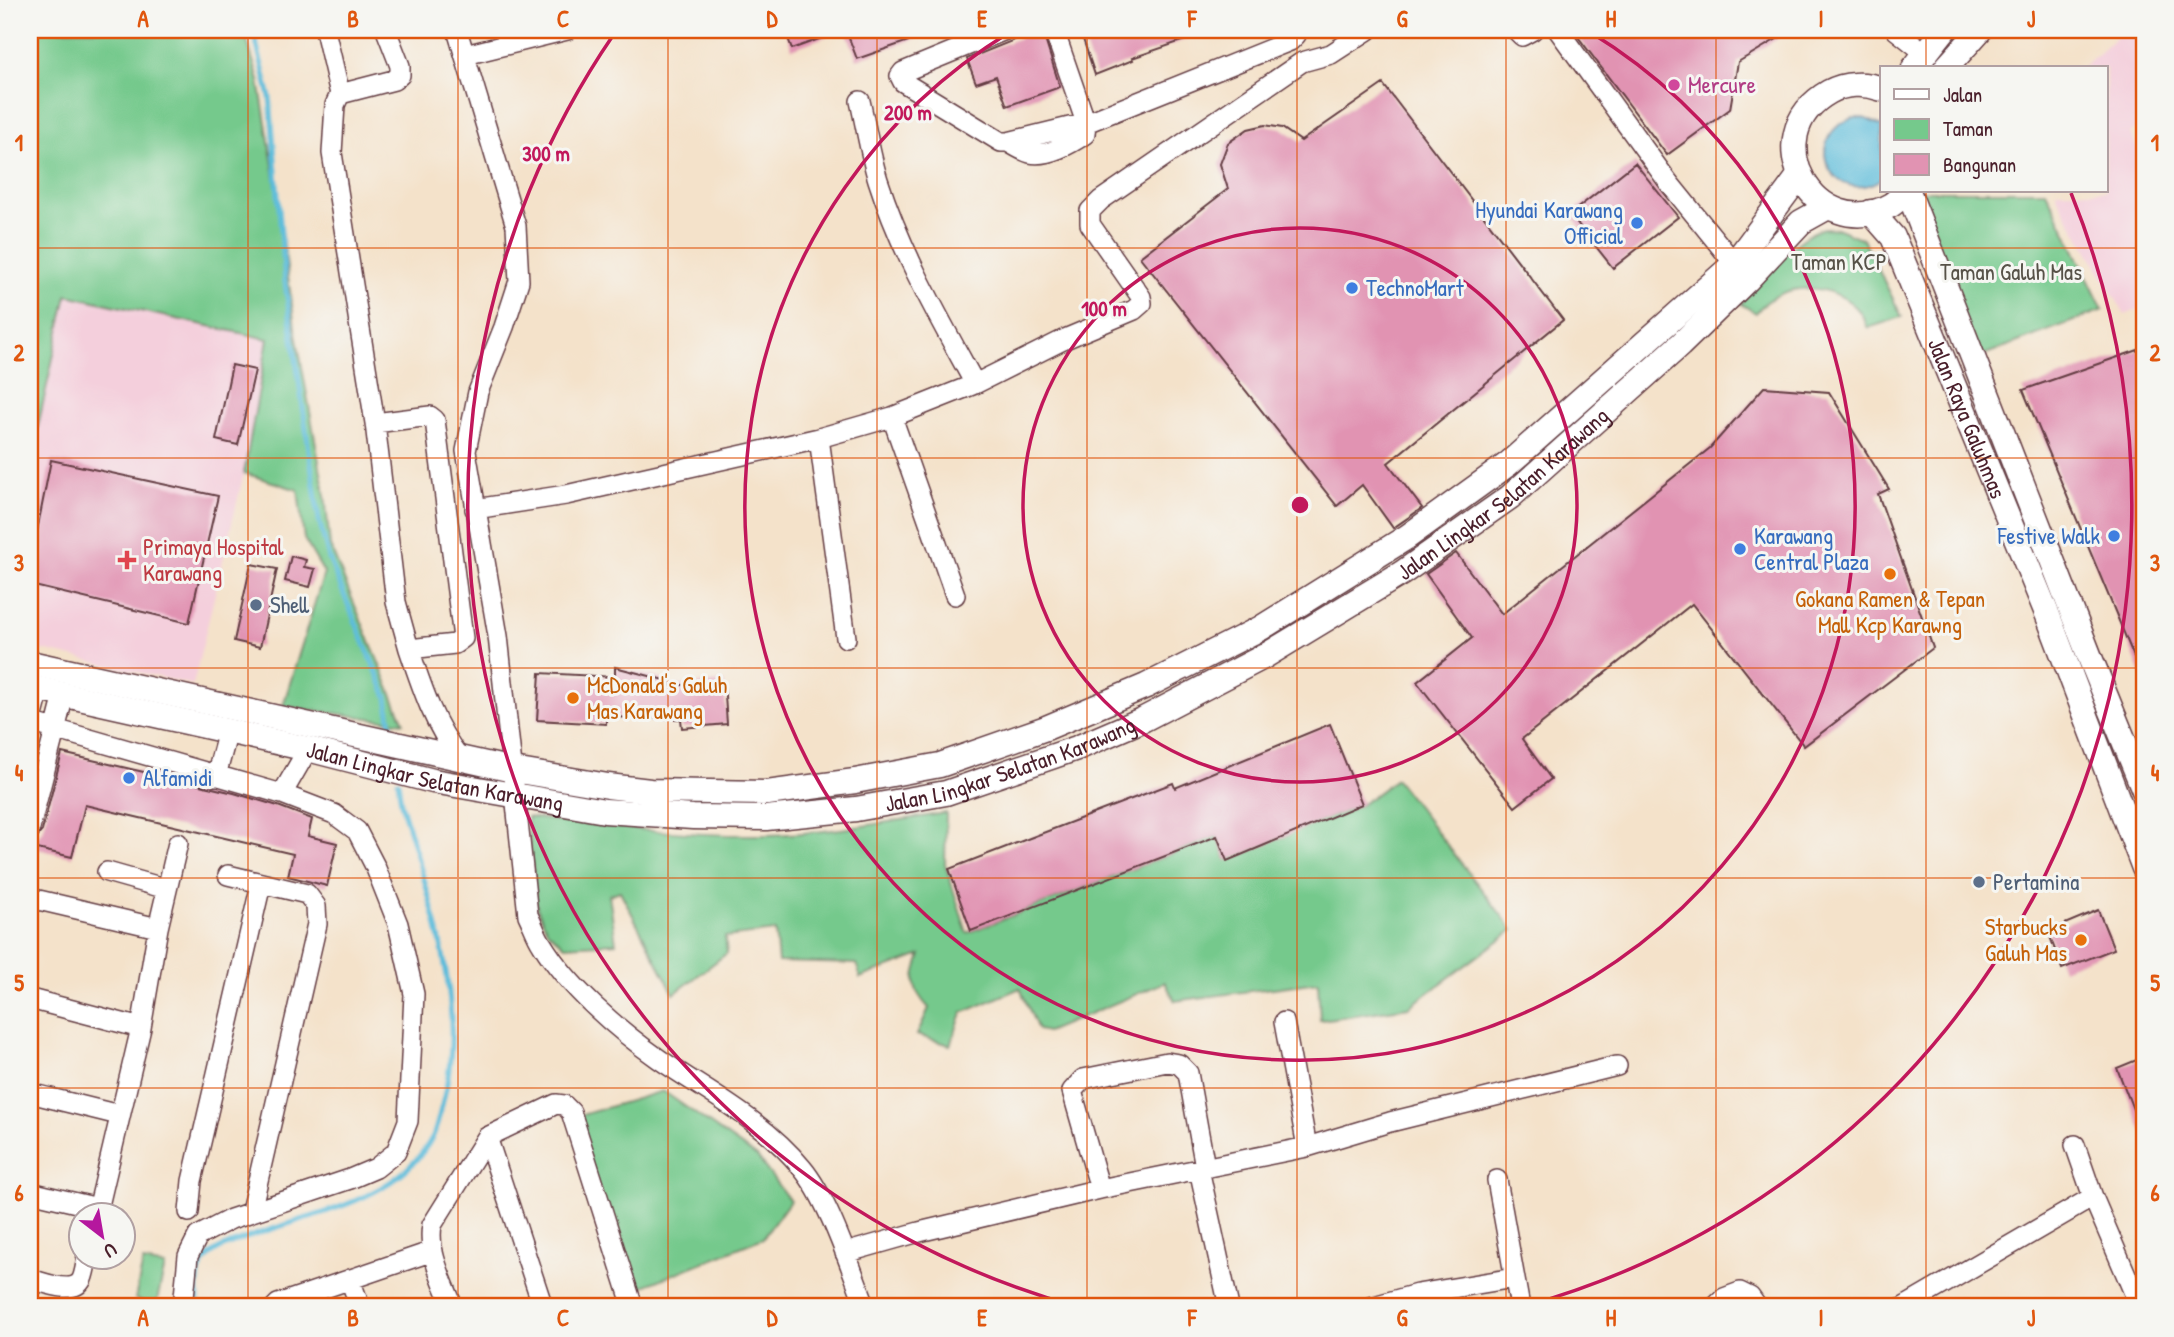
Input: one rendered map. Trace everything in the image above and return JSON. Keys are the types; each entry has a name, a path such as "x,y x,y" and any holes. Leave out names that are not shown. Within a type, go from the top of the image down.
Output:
{"main road":[{"path":"1919,61 1944,30"},
{"path":"1948,66 1980,30"},
{"path":"1880,88 1857,84 1837,88 1818,98 1804,114 1795,134 1794,155 1799,176 1811,194 1828,207 1849,213 1871,212 1891,205 1907,192"},
{"name":"Jalan Lingkar Selatan Karawang","path":"30,663 354,748 433,781 605,811 693,817 766,818 856,809 946,793 1018,770 1144,719 1265,656 1402,573 1468,528 1510,497 1680,345 1741,272 1799,176"},
{"name":"Jalan Raya Galuhmas","path":"1908,192 2144,790"},
{"name":"Jalan Lingkar Selatan Karawang","path":"35,688 308,749 423,749 513,770 650,791 767,793 855,782 940,765 1101,707 1261,628 1351,574 1455,504 1508,464 1801,222 1828,207"},
{"name":"Jalan Raya Galuhmas","path":"1871,212 1893,237 1989,467 2144,868"},
{"path":"1893,237 1900,224 1919,220"}],"street":[{"path":"325,30 340,94 335,105 332,153 375,423 396,602 426,702 445,739 459,757"},
{"path":"340,94 394,80 400,75 400,66 386,30"},
{"path":"457,30 516,226 519,281 505,327 478,391 466,451 498,636 528,915 542,944 570,980 613,1023 782,1145 804,1169 845,1253 866,1307"},
{"path":"465,55 567,30"},
{"path":"1005,30 900,76 903,82 1001,142 1008,142 1086,123 1290,41 1296,35 1296,30"},
{"path":"1054,30 1086,123"},
{"path":"475,509 566,495 819,438 892,417 975,384 1065,339 1134,310 1142,303 1141,297 1090,224 1090,211 1101,200 1302,62 1331,54 1368,30"},
{"path":"1516,30 1522,36 1533,30"},
{"path":"1558,30 1669,183 1741,272"},
{"path":"1896,30 1919,61"},
{"path":"860,101 878,179 904,247 975,384"},
{"path":"375,423 430,416 435,420 463,638 455,644 409,649"},
{"path":"892,417 955,595"},
{"path":"819,438 846,638"},
{"path":"35,688 30,723 56,728 282,794 334,814 357,831 375,866 398,924 414,994 408,1121 396,1152 376,1168 251,1211 198,1236 188,1256 182,1305"},
{"path":"30,828 64,695"},
{"path":"216,776 228,732"},
{"path":"282,794 308,749"},
{"path":"100,1200 141,1028 158,928 178,843"},
{"path":"107,872 167,889"},
{"path":"228,875 306,894 316,906 317,924 251,1211"},
{"path":"189,1212 192,1181 261,884"},
{"path":"31,902 158,928"},
{"path":"30,999 141,1028"},
{"path":"1284,1022 1307,1147"},
{"path":"1100,1189 1072,1091 1083,1079 1167,1062 1179,1064 1188,1073 1202,1168 1229,1307"},
{"path":"845,1253 919,1232 1100,1189 1307,1147 1390,1122 1617,1066"},
{"path":"30,1093 119,1115"},
{"path":"453,1307 433,1251 430,1234 432,1226 487,1137 556,1104 564,1105 571,1112 633,1307"},
{"path":"487,1137 543,1307"},
{"path":"2075,1145 2093,1197 2140,1307"},
{"path":"1497,1180 1520,1307"},
{"path":"30,1192 66,1202"},
{"path":"1904,1307 2093,1197"},
{"path":"275,1307 433,1251"},
{"path":"30,1279 67,1288 77,1285 84,1270"},
{"path":"1370,1307 1418,1301 1514,1278"},
{"path":"350,1279 360,1307"},
{"path":"1715,1307 1724,1298 1740,1292 1750,1297 1756,1307"}],"shaded area":[{"path":"2119,30 2144,30 2144,124 2130,133 2144,161 2144,307 2125,315 2056,192 2108,192 2108,66 2084,66 2121,33"},
{"name":"Primaya Hospital Karawang","path":"66,295 269,339 244,473 193,685 30,647 30,462"}],"green space":[{"path":"30,30 244,30 259,81 295,328 325,495 330,546 404,723 283,706 324,573 304,539 298,490 244,473 268,339 67,295 30,462"},
{"name":"Taman Galuh Mas","path":"1922,192 2046,192 2103,310 1973,359 1913,205"},
{"name":"Taman KCP","path":"1825,228 1839,229 1863,239 1902,317 1868,328 1860,312 1837,294 1808,288 1779,295 1766,302 1756,313 1741,304 1802,239"},
{"path":"1396,779 1513,930 1409,1007 1320,1020 1318,982 1175,1001 1165,982 1047,1032 1038,1030 1020,988 962,1013 950,1045 917,1035 929,1008 919,995 915,983 921,955 860,978 857,964 778,962 775,931 725,937 727,953 674,994 620,891 609,895 616,943 565,946 547,930 537,908 527,817 676,832 766,835 834,830 946,813 945,864 967,933 1217,836 1227,860 1362,804"},
{"path":"663,1091 757,1157 790,1201 763,1238 632,1291 575,1117"},
{"path":"143,1262 165,1266 156,1305 135,1299"}],"water":[{"path":"1853,118 1864,118 1880,125 1880,179 1865,186 1850,186 1838,179 1829,168 1825,155 1827,141 1836,128"}],"building":[{"path":"785,30 841,30 841,31 792,49"},
{"path":"846,30 937,30 937,31 857,59"},
{"path":"1042,30 1060,87 1007,106 996,76 976,83 967,59"},
{"path":"1080,30 1208,32 1132,58 1133,60 1095,75"},
{"name":"Mercure","path":"1573,30 1792,30 1738,62 1730,109 1667,155"},
{"name":"TechnoMart","path":"1383,84 1563,320 1388,463 1422,508 1393,528 1362,485 1337,506 1140,257 1228,189 1220,164 1228,143 1248,129 1265,125 1282,128 1301,141"},
{"path":"1635,163 1678,217 1613,268 1570,214"},
{"name":"Festive Walk","path":"2144,348 2144,681 2023,390"},
{"path":"232,365 255,370 238,445 216,440"},
{"name":"Karawang Central Plaza","path":"1764,387 1829,392 1889,489 1878,494 1933,648 1804,746 1692,604 1522,739 1551,779 1515,807 1417,682 1472,638 1426,574 1456,553 1502,614 1710,448"},
{"path":"51,460 218,496 189,623 30,585 30,566"},
{"path":"291,556 306,560 304,567 315,569 310,587 285,581"},
{"name":"Shell","path":"251,564 277,569 260,647 234,641"},
{"path":"615,667 669,681 669,686 724,682 727,724 682,728 681,719 606,717 606,724 537,720 540,673 615,677"},
{"path":"1330,724 1362,804 1227,861 1217,836 971,931 949,869 1173,783 1175,788"},
{"path":"62,753 234,793 312,819 308,836 337,843 327,886 288,876 293,854 85,805 72,857 33,848 35,839 42,831"},
{"name":"Starbucks Galuh Mas","path":"2098,910 2114,949 2062,969 2048,931"},
{"path":"2144,1057 2144,1134 2143,1135 2117,1068"}],"waterway":[{"path":"253,30 270,97 285,283 319,520 329,559 387,697 392,736"},
{"path":"198,1307 200,1271 213,1253 246,1238 350,1203 375,1191 398,1177 417,1159 433,1136 449,1067 449,990 434,914 401,803 398,781"}],"place":[{"name":"Mercure","path":"1674,85"},
{"name":"Hyundai Karawang Official","path":"1637,223"},
{"name":"TechnoMart","path":"1352,288"},
{"name":"Festive Walk","path":"2114,536"},
{"name":"Karawang Central Plaza","path":"1740,549"},
{"name":"Primaya Hospital Karawang","path":"127,560"},
{"name":"Gokana Ramen & Tepan Mall Kcp Karawng","path":"1890,574"},
{"name":"Shell","path":"256,605"},
{"name":"McDonald's Galuh Mas Karawang","path":"573,698"},
{"name":"Alfamidi","path":"129,778"},
{"name":"Pertamina","path":"1979,882"},
{"name":"Starbucks Galuh Mas","path":"2081,940"}]}
